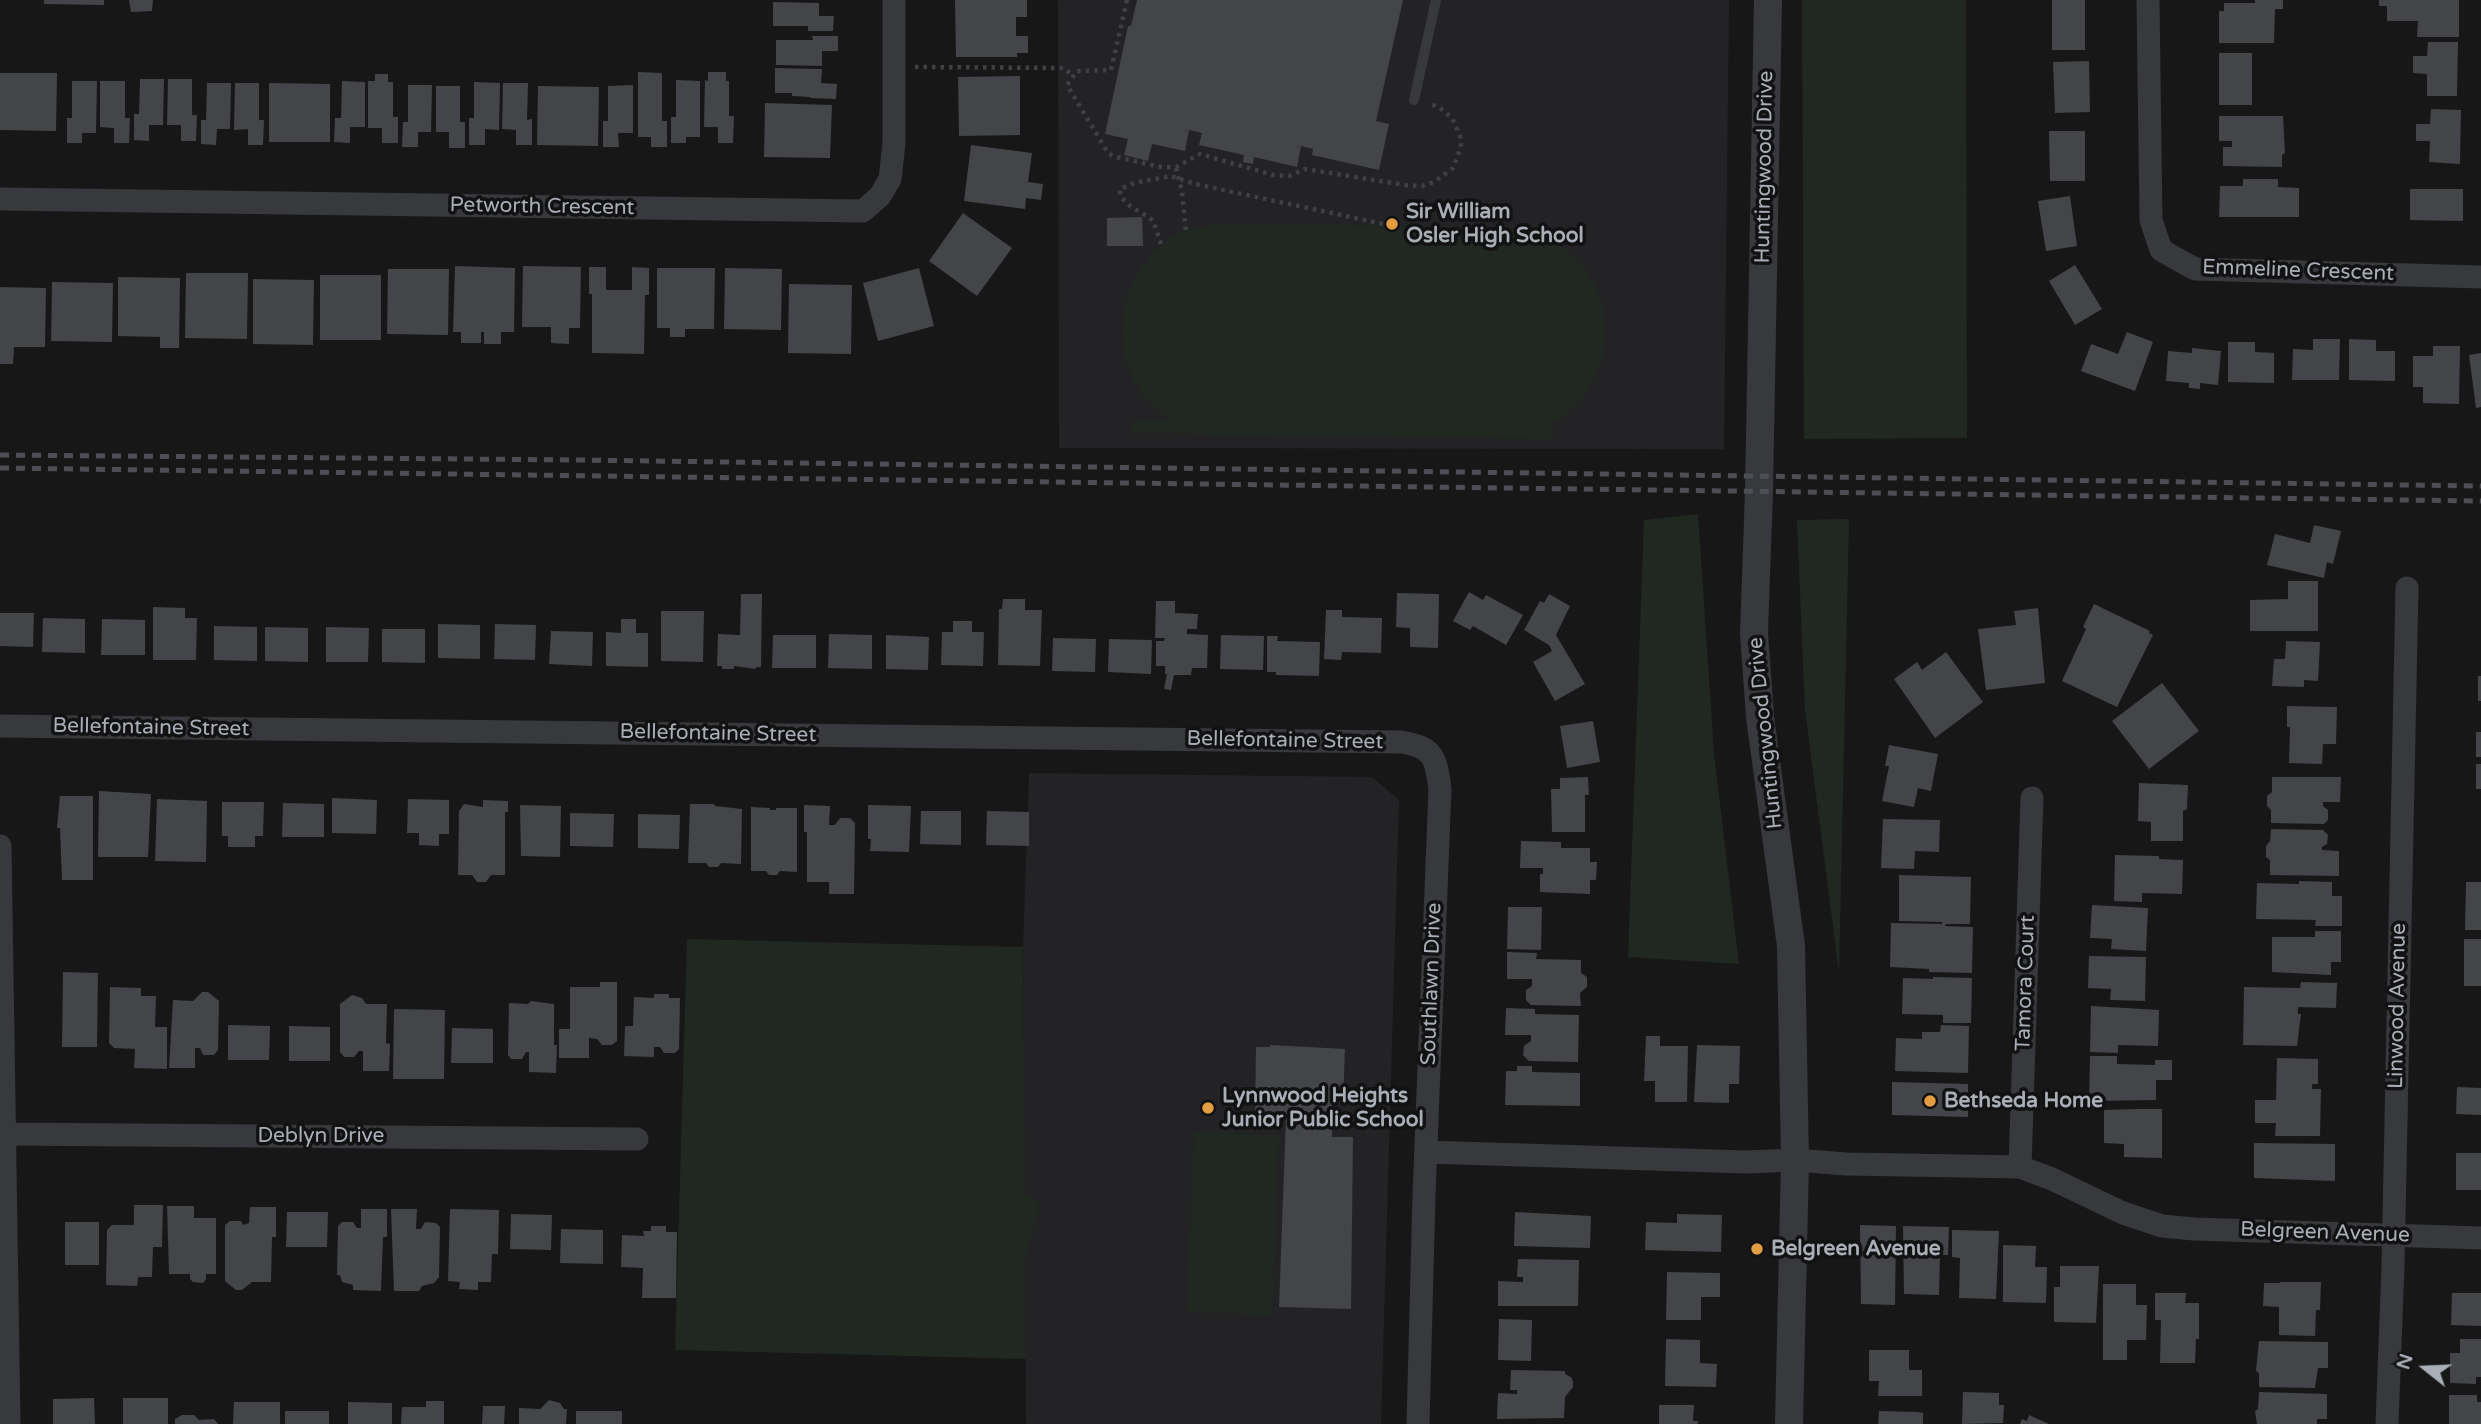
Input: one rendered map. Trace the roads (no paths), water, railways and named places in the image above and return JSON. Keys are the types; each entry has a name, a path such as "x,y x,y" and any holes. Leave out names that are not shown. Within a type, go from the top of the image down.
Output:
{"street":[{"name":"Petworth Crescent","path":"0,199 863,211 880,195 890,179 894,144 894,0"},
{"name":"Huntingwood Drive","path":"1768,0 1754,632 1760,717 1791,946 1795,1160 1789,1424"},
{"name":"Emmeline Crescent","path":"2148,0 2151,220 2161,250 2195,269 2481,276"},
{"name":"Linwood Avenue","path":"2387,1424 2394,1236 2407,588"},
{"name":"Bellefontaine Street","path":"0,726 1401,742 1420,745 1432,756"},
{"name":"Southlawn Drive","path":"1418,1424 1440,789 1438,770 1432,756"},
{"name":"Tamora Court","path":"2020,1167 2032,798"},
{"path":"0,846 9,1424"},
{"name":"Deblyn Drive","path":"5,1135 637,1139"},
{"name":"Belgreen Avenue","path":"1426,1152 2020,1167 2123,1213 2162,1226 2481,1238"}],"lane":[{"path":"1419,101 1436,0"}],"railway":[{"path":"0,455 580,460 2481,486"},
{"path":"0,468 2481,501"}],"place":[{"name":"Sir William Osler High School","path":"1392,224"},
{"name":"Bethseda Home","path":"1930,1101"},
{"name":"Lynnwood Heights Junior Public School","path":"1208,1108"},
{"name":"Belgreen Avenue","path":"1757,1249"}]}
